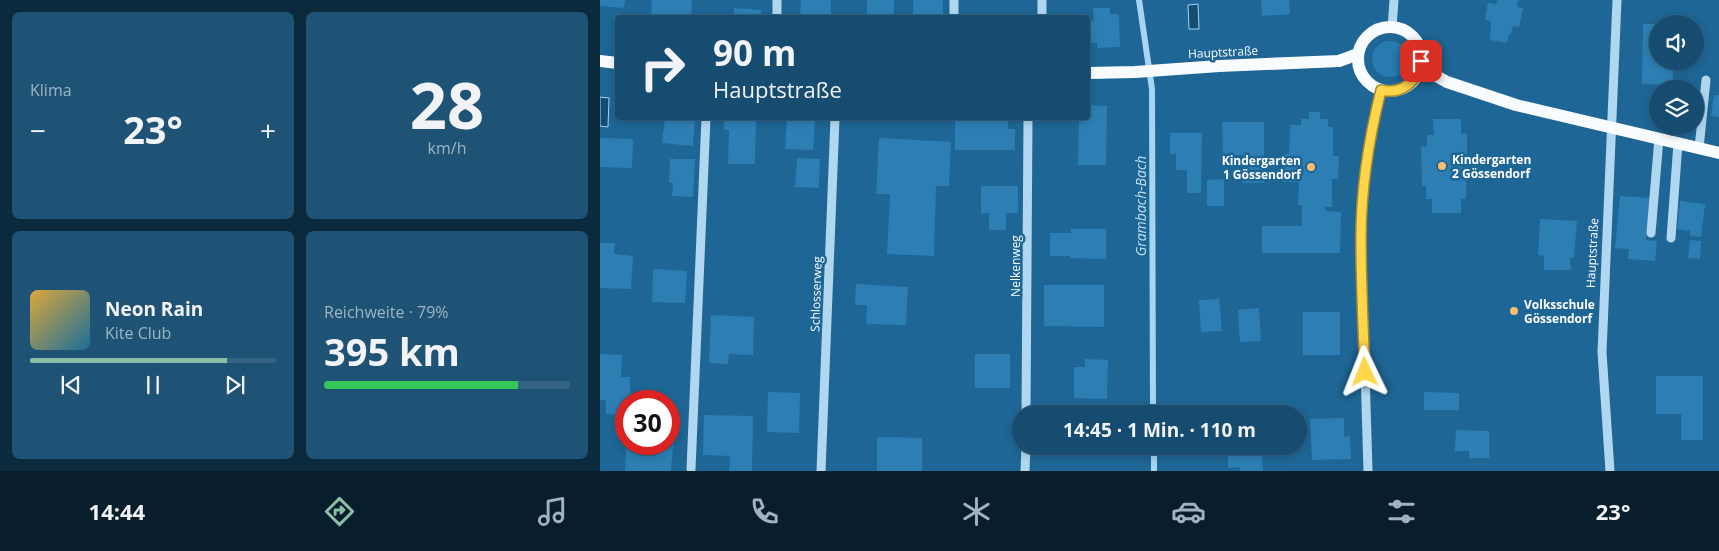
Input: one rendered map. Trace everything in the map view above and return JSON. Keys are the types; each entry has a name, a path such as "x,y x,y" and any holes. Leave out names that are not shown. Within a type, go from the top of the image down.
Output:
{"main road":[{"path":"1392,28 1407,33 1415,41 1421,54 1420,67 1412,82 1403,88 1392,91 1381,90 1370,85 1359,68 1358,54 1365,40 1370,35 1382,29 1392,28"},
{"name":"Hauptstraße","path":"1090,73 1339,61 1358,54"},
{"path":"600,61 615,63"},
{"path":"1420,67 1447,82 1516,105 1719,153"}],"street":[{"path":"777,0 777,15"},
{"path":"954,0 954,15"},
{"path":"1042,0 1042,15"},
{"path":"1392,28 1394,0"},
{"name":"Hauptstraße","path":"1610,471 1602,352 1617,0"},
{"path":"1699,148 1706,80"},
{"path":"1368,471 1361,237 1365,169 1381,90"},
{"path":"691,469 706,120"},
{"name":"Schlosserweg","path":"821,471 835,120"},
{"name":"Nelkenweg","path":"1026,405 1028,120"},
{"path":"1650,234 1659,138"},
{"path":"1671,238 1678,143"},
{"path":"1025,471 1026,455"}],"shaded area":[{"path":"1198,4 1199,29 1189,29 1188,5"},
{"path":"1390,41 1397,42 1403,46 1407,52 1407,66 1403,72 1397,76 1390,77 1383,76 1377,72 1373,66 1372,59 1373,52 1377,46 1383,42"},
{"path":"600,97 609,98 608,127 600,126"}],"building":[{"path":"600,0 625,0 624,8 600,6"},
{"path":"652,0 692,0 691,15 651,15"},
{"path":"801,0 831,0 831,15 800,15"},
{"path":"867,0 894,0 894,15 867,15"},
{"path":"913,0 943,0 943,15 913,15"},
{"path":"1261,0 1289,0 1290,14 1262,16"},
{"path":"1497,0 1518,0 1517,7 1523,8 1519,27 1513,26 1507,43 1490,40 1491,21 1485,20 1488,3 1496,4"},
{"path":"734,8 761,10 760,15 733,15"},
{"path":"1093,8 1110,8 1110,14 1119,14 1120,47 1097,48 1097,43 1090,43 1090,21 1094,21"},
{"path":"1643,24 1649,24 1649,70 1673,70 1673,80 1649,80 1649,84 1642,84"},
{"path":"1714,95 1719,95 1719,117 1711,116"},
{"path":"1090,105 1107,106 1106,165 1078,165 1079,120 1090,120"},
{"name":"Kindergarten 1 Gössendorf","path":"1309,112 1320,112 1320,119 1328,119 1328,127 1333,127 1333,156 1339,156 1338,179 1332,179 1332,207 1325,207 1325,211 1341,212 1340,253 1262,253 1262,226 1302,226 1302,205 1298,205 1299,182 1283,182 1283,154 1289,154 1290,125 1301,125 1301,119 1309,119"},
{"name":"Kindergarten 2 Gössendorf","path":"1433,119 1461,119 1461,134 1467,134 1467,160 1462,160 1462,172 1466,172 1466,199 1461,199 1461,213 1432,213 1432,199 1426,199 1426,186 1422,186 1421,147 1427,147 1427,135 1434,135"},
{"path":"665,120 695,120 693,146 662,143"},
{"path":"724,120 756,120 755,164 728,164 729,130 724,130"},
{"path":"787,120 815,120 813,150 785,149"},
{"path":"955,121 1008,121 1008,129 1015,129 1015,150 955,150"},
{"path":"1222,122 1264,122 1264,183 1242,183 1242,155 1223,155"},
{"path":"1170,133 1202,133 1201,193 1187,193 1187,170 1176,170 1176,154 1170,154"},
{"path":"600,138 633,139 632,168 600,167"},
{"path":"879,138 951,142 949,186 936,186 934,256 887,254 890,194 876,194"},
{"path":"797,158 820,159 819,188 795,187"},
{"path":"670,159 695,159 693,197 672,196 673,183 669,183"},
{"path":"1224,179 1224,206 1207,206 1207,180"},
{"path":"981,186 1018,186 1018,213 1006,213 1006,230 989,230 989,213 981,213"},
{"path":"1620,196 1650,198 1646,240 1657,241 1655,261 1628,259 1629,249 1615,248"},
{"path":"1680,201 1705,204 1701,237 1690,236 1690,231 1677,229"},
{"path":"1540,219 1577,221 1574,258 1570,258 1571,270 1544,270 1544,256 1538,255"},
{"path":"1071,229 1106,229 1106,259 1050,256 1050,233 1071,233"},
{"path":"1690,240 1701,241 1700,259 1688,258"},
{"path":"600,243 615,243 614,254 633,256 631,289 600,288"},
{"path":"653,269 687,271 685,303 652,302"},
{"path":"856,284 908,287 906,325 866,324 867,305 855,305"},
{"path":"1044,285 1104,285 1104,327 1044,326"},
{"path":"1219,299 1222,331 1201,332 1199,300"},
{"path":"1259,308 1261,341 1240,342 1238,310"},
{"path":"1303,312 1340,312 1340,355 1303,355"},
{"path":"711,315 754,317 753,355 729,354 728,364 709,363"},
{"path":"600,354 622,355 621,377 630,377 630,390 615,390 615,414 606,414 606,400 600,400"},
{"path":"975,354 1010,354 1010,388 975,388"},
{"path":"1085,359 1108,360 1107,399 1074,398 1074,367 1085,367"},
{"path":"1656,376 1703,376 1703,440 1681,440 1681,414 1656,414"},
{"path":"768,392 800,393 799,433 767,432"},
{"path":"1424,392 1459,393 1459,410 1424,410"},
{"path":"704,415 753,416 752,471 729,471 730,456 703,455"},
{"path":"1344,418 1344,437 1350,436 1351,459 1312,460 1310,419"},
{"path":"1456,430 1489,431 1489,458 1469,458 1469,451 1455,451"},
{"path":"877,437 922,438 922,471 877,471"},
{"path":"626,455 672,455 671,471 625,471"},
{"path":"1228,455 1262,455 1263,471 1240,471 1240,467 1228,468"}],"waterway":[{"name":"Grambach-Bach","path":"1139,0 1152,89 1153,405"},
{"name":"Grambach-Bach","path":"1154,455 1154,471"}],"place":[{"name":"Kindergarten 2 Gössendorf","path":"1442,166"},
{"name":"Kindergarten 1 Gössendorf","path":"1311,167"},
{"name":"Volksschule Gössendorf","path":"1514,311"}],"route":[{"path":"1365,372 1361,237 1365,169 1381,90 1392,91 1408,85 1417,76 1421,61"}]}
